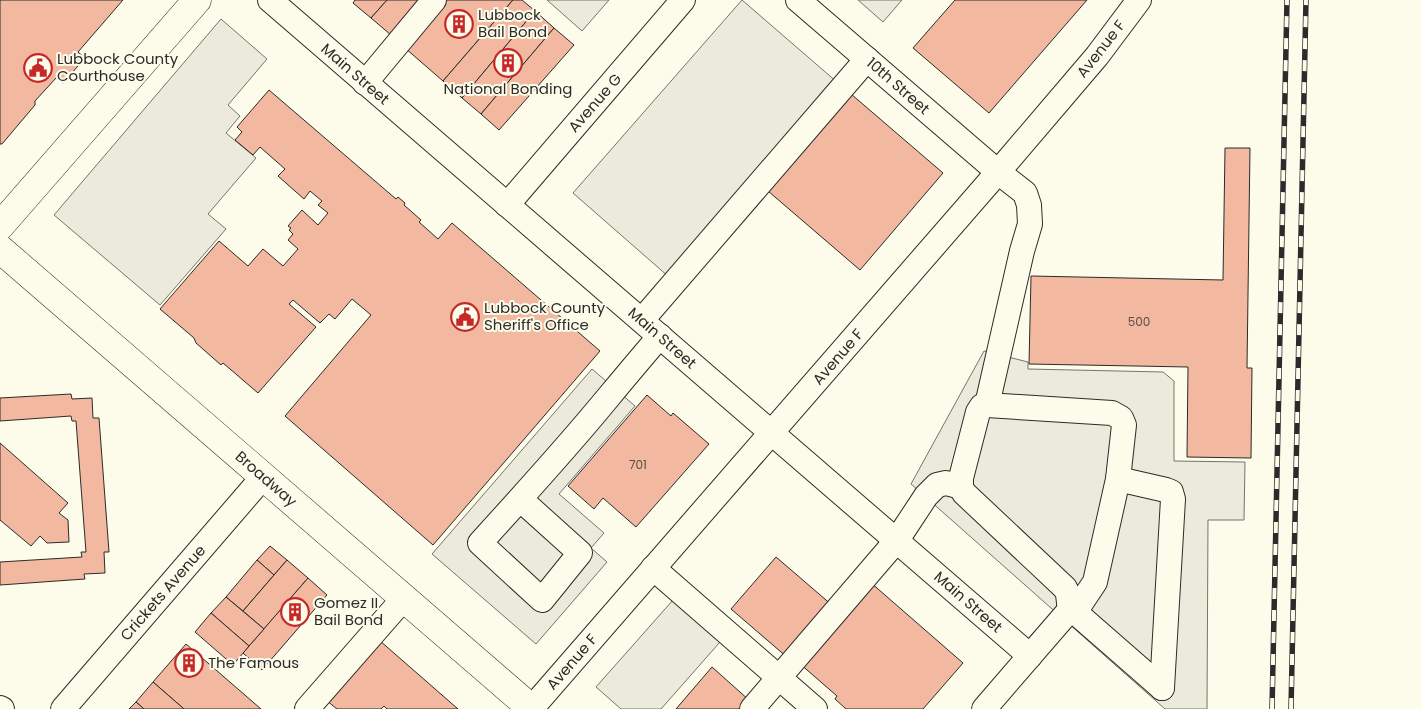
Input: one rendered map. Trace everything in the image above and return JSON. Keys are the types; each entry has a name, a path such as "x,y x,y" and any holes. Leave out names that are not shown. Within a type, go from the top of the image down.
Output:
{"main road":[{"path":"0,226 197,0"},
{"name":"Broadway","path":"0,249 532,709"}],"street":[{"name":"Main Street","path":"270,0 1030,656"},
{"path":"365,83 434,0"},
{"name":"Avenue G","path":"507,205 683,0"},
{"name":"10th Street","path":"798,0 1025,193 1029,205 1030,224 1022,251 987,405 982,406 978,412 961,478 961,487"},
{"name":"Avenue F","path":"532,709 998,172 1097,56 1139,0"},
{"path":"642,320 867,60"},
{"path":"520,499 660,336"},
{"path":"984,709 1067,613 1073,611 1095,582 1118,479 1124,425 1121,418 1112,413 987,405"},
{"name":"Crickets Avenue","path":"63,709 263,477"},
{"path":"752,709 897,540 936,484 946,483 961,487 1065,588 1073,611 1162,688 1173,499 1171,492 1166,490 1118,479"},
{"path":"653,568 815,709"},
{"path":"307,709 404,598"}],"shaded area":[{"path":"547,0 609,0 582,31"},
{"path":"742,0 838,83 669,277 573,193"},
{"path":"858,0 902,0 883,22"},
{"path":"221,19 267,59 228,105 240,116 226,133 256,158 208,214 226,229 160,305 54,215"},
{"path":"984,351 1028,362 1028,369 1163,372 1174,381 1174,461 1245,462 1244,520 1208,520 1207,709 1165,709 911,484"},
{"path":"592,369 635,406 559,494 604,533 591,548 607,562 536,644 432,554"},
{"path":"673,600 720,642 661,709 621,709 596,687"}],"building":[{"name":"Lubbock County Courthouse","path":"0,0 123,0 78,52 85,58 63,83 56,78 35,101 35,105 2,144 0,144"},
{"path":"355,0 387,0 371,18 353,3"},
{"path":"387,0 421,0 391,35 371,18"},
{"name":"Lubbock Bail Bond","path":"447,0 513,0 443,81 405,48"},
{"path":"513,0 522,0 535,11 462,98 443,81"},
{"path":"955,0 1087,0 989,113 913,48"},
{"name":"National Bonding","path":"535,11 554,28 481,114 462,98"},
{"path":"554,28 574,45 499,130 481,114"},
{"name":"Lubbock County Sheriff's Office","path":"269,90 396,199 398,197 405,203 404,205 421,220 419,222 438,239 452,223 600,351 433,545 285,416 371,315 352,299 335,319 329,314 320,323 293,300 289,304 316,327 258,393 223,363 221,365 196,343 194,338 160,309 219,241 248,266 263,249 283,266 298,249 288,240 293,234 288,226 302,210 318,225 328,213 318,205 322,201 310,191 304,199 278,176 285,169 260,147 253,155 235,140 242,132 237,127"},
{"path":"851,94 943,173 860,270 768,191"},
{"path":"1225,148 1250,148 1247,368 1252,368 1251,458 1187,457 1188,367 1029,364 1031,276 1223,280"},
{"path":"71,394 72,399 92,398 93,418 99,418 109,552 104,552 105,573 84,574 85,579 0,585 0,562 82,557 81,552 86,552 76,421 72,421 71,416 0,421 0,398"},
{"path":"647,395 671,416 673,413 709,444 636,527 603,498 594,509 568,486"},
{"path":"0,443 68,503 59,513 68,520 69,542 47,543 40,536 31,546 0,520"},
{"path":"270,546 287,560 274,575 257,560"},
{"path":"776,557 833,606 788,658 731,609"},
{"path":"257,560 274,575 243,611 226,597"},
{"path":"287,560 308,578 264,629 243,611"},
{"name":"Gomez II Bail Bond","path":"308,578 327,595 262,670 243,653"},
{"path":"870,582 963,663 923,709 846,709 835,699 837,696 799,663"},
{"path":"226,597 264,629 249,646 211,613"},
{"path":"211,613 249,646 233,665 195,632"},
{"path":"379,640 458,709 387,709 384,706 381,709 337,709 326,700"},
{"name":"The Famous","path":"186,644 261,709 184,709 153,682"},
{"path":"712,667 750,701 744,709 676,709"},
{"path":"153,682 184,709 144,709 136,702"},
{"path":"136,702 144,709 129,709"}],"railway":[{"path":"1272,709 1287,0"},
{"path":"1291,709 1306,0"}],"place":[{"name":"Lubbock Bail Bond","path":"459,24"},
{"name":"National Bonding","path":"508,63"},
{"name":"Lubbock County Courthouse","path":"38,68"},
{"name":"Lubbock County Sheriff's Office","path":"465,317"},
{"name":"Gomez II Bail Bond","path":"295,612"},
{"name":"The Famous","path":"189,663"}]}
